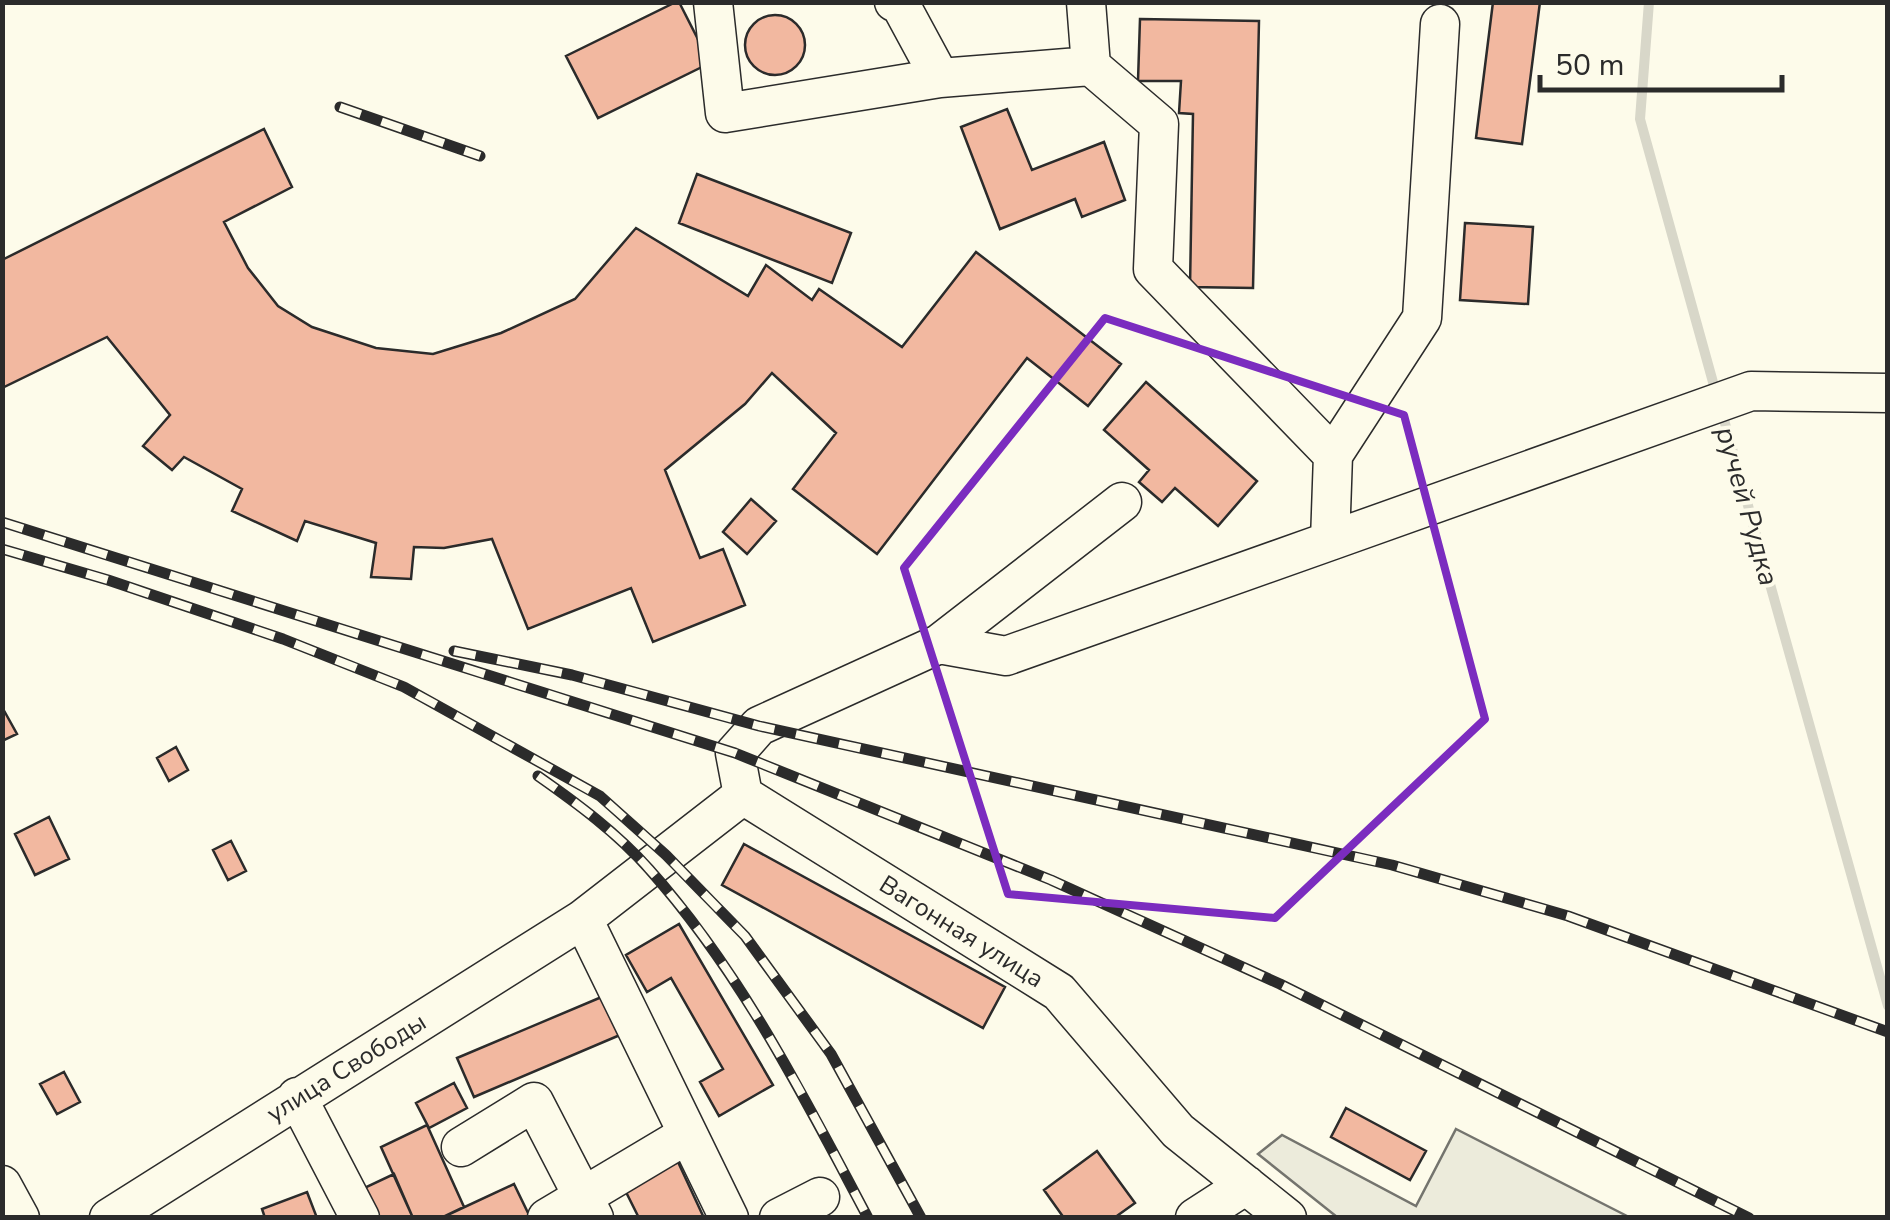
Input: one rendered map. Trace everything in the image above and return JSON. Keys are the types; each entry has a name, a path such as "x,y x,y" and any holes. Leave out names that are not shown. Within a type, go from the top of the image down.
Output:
{"street":[{"path":"713,2 724,113 940,78 1091,66 1159,124 1152,270 1333,456"},
{"path":"894,2 900,4 940,78"},
{"path":"1086,2 1091,66"},
{"path":"1330,541 1333,456 1422,318 1440,24"},
{"path":"939,644 1006,656 1751,390 1888,393"},
{"path":"743,795 735,754 759,726 939,644 1122,502"},
{"name":"улица Свободы","path":"110,1218 583,919 743,795"},
{"name":"Вагонная улица","path":"743,795 1059,992 1178,1132 1287,1218"},
{"path":"583,919 729,1218"},
{"path":"298,1097 360,1218"},
{"path":"461,1147 534,1102 588,1207"},
{"path":"547,1218 588,1207 688,1134"},
{"path":"2,1185 20,1218"},
{"path":"1196,1218 1246,1185"},
{"path":"778,1218 820,1197"}],"highlighted area":[{"path":"1105,318 1404,415 1485,719 1275,918 1008,894 904,568"}],"shaded area":[{"path":"1456,1129 1629,1217 1337,1217 1258,1154 1282,1135 1416,1206"}],"building":[{"path":"676,2 710,63 598,118 566,56"},
{"path":"1493,2 1540,2 1522,144 1476,138"},
{"path":"775,15 796,24 805,45 796,66 775,75 754,66 745,45 754,24"},
{"path":"1140,19 1259,21 1253,288 1190,287 1193,114 1179,113 1181,81 1138,81"},
{"path":"1007,109 1032,170 1104,142 1125,200 1082,217 1075,199 1000,229 961,127"},
{"path":"264,129 292,187 224,222 248,268 278,306 312,327 376,348 433,354 501,333 575,299 636,228 748,296 766,265 812,300 819,289 902,347 976,252 1121,364 1088,406 1027,358 877,554 793,489 836,433 772,373 745,404 665,470 700,558 723,549 745,605 653,642 631,588 528,629 492,539 444,548 414,547 411,579 371,577 376,543 305,521 297,541 232,511 242,489 184,457 172,470 143,446 170,415 107,337 2,388 2,260"},
{"path":"697,174 851,233 832,283 679,223"},
{"path":"1465,223 1533,227 1528,304 1460,300"},
{"path":"1146,382 1257,481 1218,526 1175,488 1162,502 1139,482 1149,470 1104,430"},
{"path":"751,499 776,521 747,554 723,532"},
{"path":"2,707 17,734 2,741"},
{"path":"176,747 188,770 169,781 157,758"},
{"path":"49,817 69,859 35,875 15,834"},
{"path":"231,841 246,871 228,880 213,850"},
{"path":"744,844 1005,987 983,1028 722,885"},
{"path":"679,924 773,1085 719,1116 700,1082 723,1069 671,978 647,992 626,955"},
{"path":"604,996 620,1035 474,1097 457,1058"},
{"path":"64,1072 80,1102 57,1114 40,1084"},
{"path":"454,1083 467,1108 429,1128 416,1103"},
{"path":"1346,1108 1426,1151 1410,1180 1331,1137"},
{"path":"427,1125 464,1207 441,1218 413,1218 381,1147"},
{"path":"1097,1151 1135,1203 1114,1218 1064,1218 1044,1190"},
{"path":"678,1162 704,1218 639,1218 624,1188"},
{"path":"394,1174 413,1218 375,1218 362,1189"},
{"path":"514,1184 529,1215 523,1218 441,1218"},
{"path":"307,1192 317,1218 265,1218 262,1209"}],"waterway":[{"name":"ручей Рудка","path":"1649,2 1640,119 1716,393"},
{"name":"ручей Рудка","path":"1721,409 1888,1006"}],"railway":[{"path":"340,107 480,156"},
{"path":"2,522 735,753 1051,880 1280,984 1749,1218"},
{"path":"2,549 283,639 404,687 600,796 666,855 745,936 831,1054 921,1218"},
{"path":"454,651 572,675 759,726 1392,865 1568,916 1888,1032"},
{"path":"538,776 624,843 713,950 769,1037 868,1218"}]}
